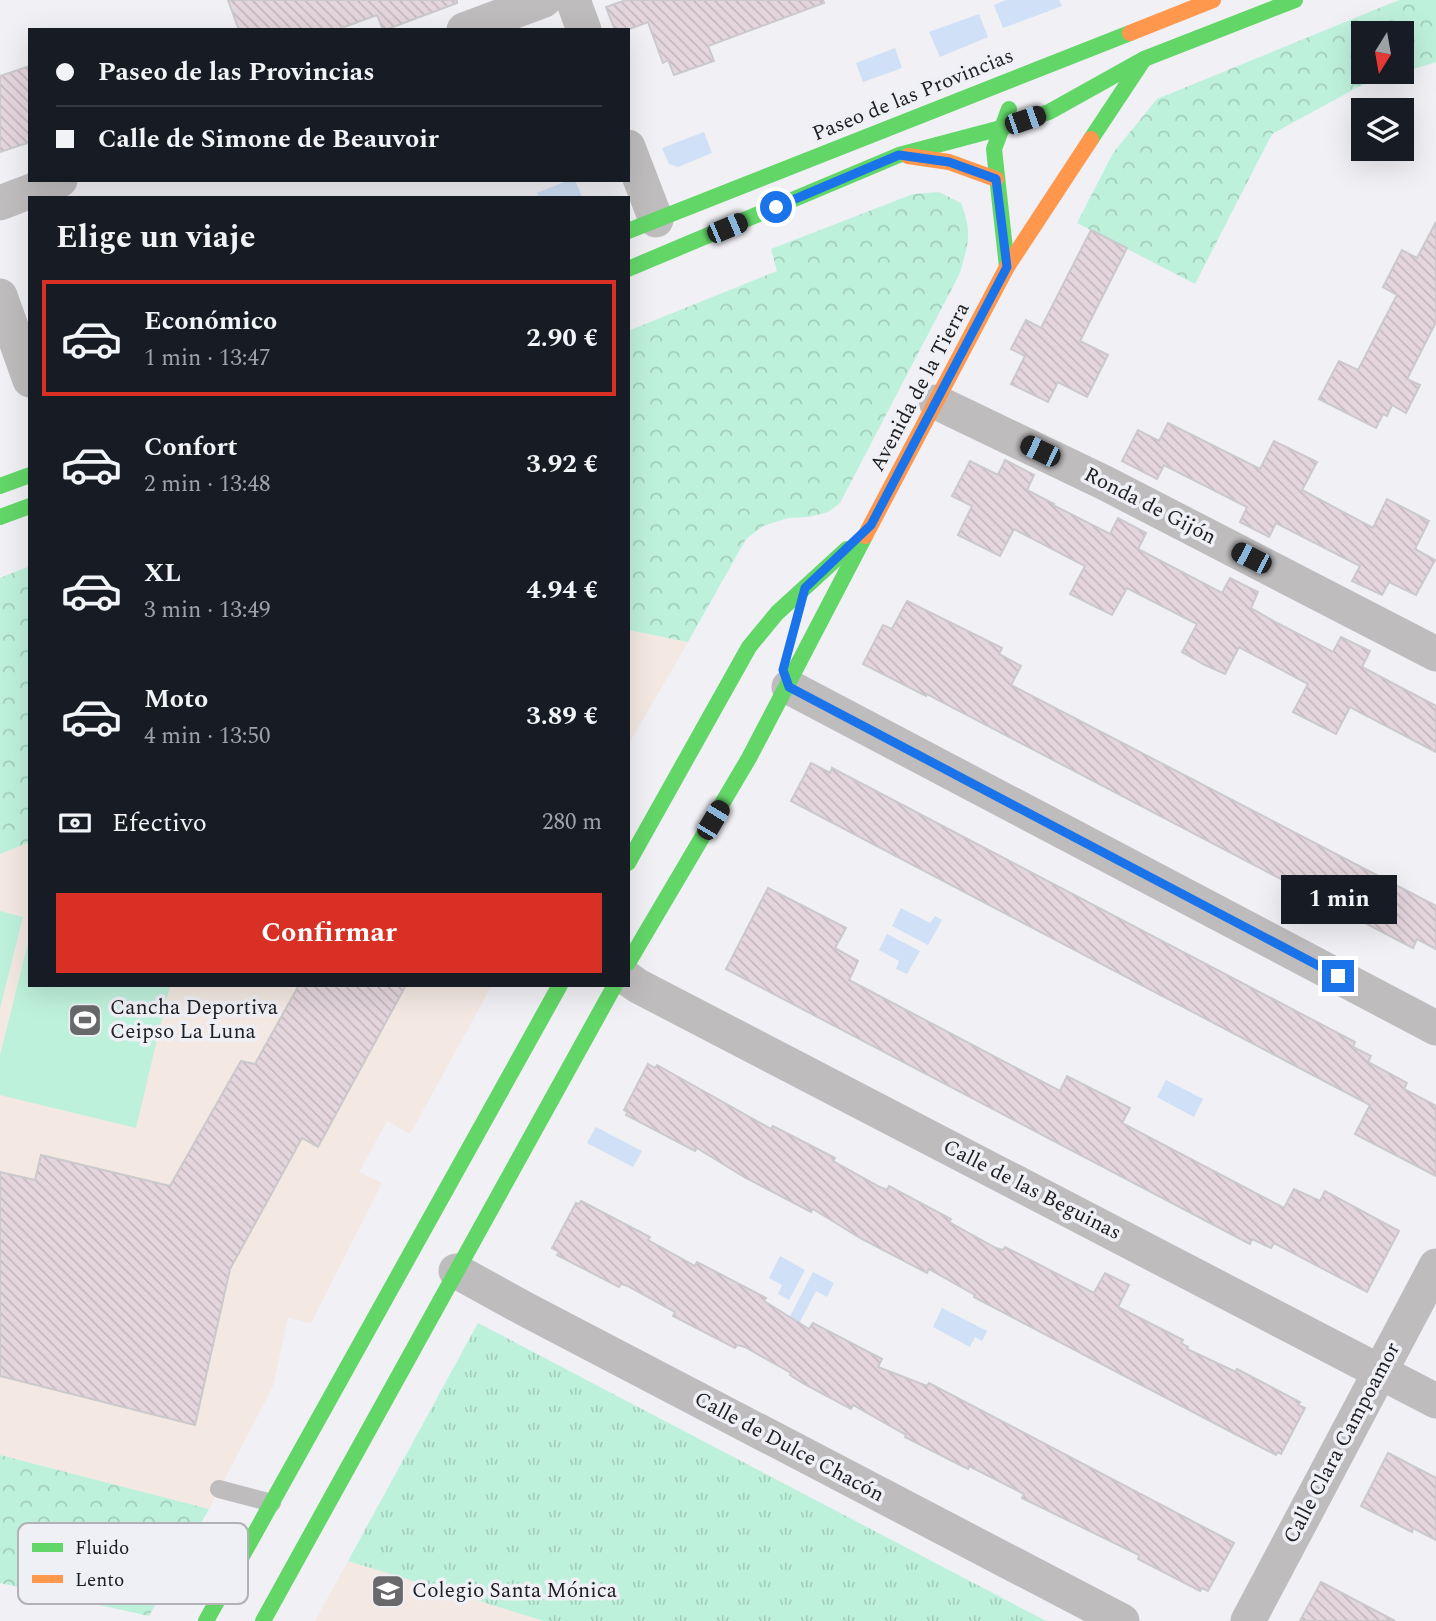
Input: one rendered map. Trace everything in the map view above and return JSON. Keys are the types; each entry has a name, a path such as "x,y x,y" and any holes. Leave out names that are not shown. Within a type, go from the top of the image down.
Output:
{"street":[{"path":"469,28 544,0"},
{"path":"573,0 583,28"},
{"name":"Paseo de las Provincias","path":"642,225 1213,0"},
{"path":"630,268 899,155 1001,128 1049,112 1144,59 1295,0"},
{"name":"Avenida de la Tierra","path":"630,960 789,687 1007,267 1144,59"},
{"path":"1007,267 994,149 1014,100 1043,66"},
{"path":"899,155 949,162 996,179"},
{"path":"630,158 642,225"},
{"path":"0,203 55,182"},
{"path":"0,296 28,374"},
{"name":"Ronda de Gijón","path":"936,402 1105,483 1436,654"},
{"path":"0,486 28,476"},
{"path":"0,517 28,507"},
{"path":"630,859 749,647 777,613 871,525"},
{"path":"799,611 805,588"},
{"path":"790,645 783,670 789,687 1436,1028"},
{"name":"Calle de las Beguinas","path":"630,980 1436,1401"},
{"path":"248,1546 560,987"},
{"path":"263,1621 614,987"},
{"name":"Calle Clara Campoamor","path":"1248,1621 1436,1266"},
{"name":"Calle de Dulce Chacón","path":"456,1271 1122,1621"},
{"path":"206,1621 216,1604"}],"lane":[{"path":"219,1489 272,1503"}],"shaded area":[{"path":"630,630 688,642 630,742"},
{"path":"28,843 28,987 491,987 410,1134 387,1121 359,1172 382,1183 311,1323 288,1318 273,1386 209,1509 0,1455 0,854"},
{"name":"Colegio Santa Mónica","path":"348,1561 544,1621 315,1621"}],"green space":[{"path":"1399,0 1436,0 1436,62 1414,69 1414,21 1351,21 1351,84 1366,84 1272,134 1195,284 1077,223 1113,153 1157,99"},
{"path":"939,192 961,203 968,231 965,254 960,273 840,503 828,512 809,517 788,518 763,526 746,539 688,642 630,630 630,330 777,271 771,249 913,194"},
{"path":"28,567 28,843 0,854 0,578"},
{"path":"0,911 23,917 0,1009"},
{"name":"Cancha Deportiva Ceipso La Luna","path":"28,943 28,987 170,987 136,1128 0,1095 0,1055"},
{"path":"478,1323 1046,1621 544,1621 348,1561"},
{"path":"0,1455 209,1509 201,1523 18,1523 18,1587 0,1583"},
{"path":"95,1604 156,1604 149,1616"}],"water":[{"path":"1006,0 1059,0 1062,6 1003,28 994,5"},
{"path":"979,14 988,37 940,57 929,32"},
{"path":"895,48 902,68 863,82 856,63"},
{"path":"704,132 712,153 678,167 669,164 662,148"},
{"path":"564,182 576,182 582,196 538,196 537,193"},
{"path":"901,908 930,923 935,916 942,920 928,945 892,926"},
{"path":"887,934 920,951 907,974 896,969 899,961 879,950"},
{"path":"1166,1080 1203,1099 1194,1117 1157,1097"},
{"path":"596,1127 642,1151 633,1167 587,1143"},
{"path":"780,1256 805,1270 789,1300 778,1294 782,1285 769,1278"},
{"path":"813,1272 834,1283 827,1297 816,1291 794,1333 784,1328"},
{"path":"942,1308 987,1331 982,1341 975,1337 970,1347 933,1327"}],"building":[{"path":"228,0 457,0 457,3 390,28 382,28 377,15 341,28 238,28"},
{"path":"626,0 823,0 824,3 708,46 714,61 674,75 668,60 663,63 648,22 630,29 614,28 606,7"},
{"path":"28,67 28,143 0,152 0,76"},
{"path":"1436,222 1436,322 1407,379 1420,385 1406,413 1392,405 1387,416 1383,414 1376,428 1319,399 1339,361 1358,370 1397,295 1383,287 1402,250 1417,258"},
{"path":"1091,230 1127,248 1080,341 1108,355 1087,397 1058,382 1048,402 1011,384 1025,356 1011,349 1026,320 1041,328"},
{"path":"1168,423 1260,469 1274,441 1317,462 1302,490 1373,528 1387,499 1429,521 1415,549 1435,560 1416,595 1389,582 1382,595 1352,581 1360,566 1276,523 1269,537 1240,522 1247,507 1164,465 1157,479 1122,461 1138,430 1159,441"},
{"path":"1005,460 1034,475 1027,490 1053,505 1110,534 1118,518 1146,533 1138,549 1222,593 1230,578 1258,592 1251,608 1277,623 1333,652 1341,637 1370,651 1362,667 1436,706 1436,752 1350,707 1336,734 1293,712 1308,684 1239,647 1225,674 1203,664 1182,652 1197,624 1127,588 1112,615 1070,594 1085,566 1014,529 1000,556 958,535 972,506 952,496 970,461 998,475"},
{"path":"907,601 1002,648 999,654 1021,666 1011,685 1436,906 1436,949 1417,939 1413,948 927,694 926,696 863,664 883,625 892,629"},
{"path":"811,763 830,773 832,768 1355,1042 1353,1047 1371,1056 1368,1062 1407,1083 1404,1089 1436,1106 1436,1176 1355,1134 1370,1105 791,801"},
{"path":"768,888 846,928 835,948 858,961 849,980 1060,1091 1067,1076 1130,1108 1122,1123 1284,1208 1294,1189 1320,1201 1325,1191 1399,1231 1367,1292 1274,1243 1271,1248 1252,1239 1250,1244 726,969"},
{"path":"298,987 405,987 318,1147 302,1138 230,1269 195,1425 0,1376 0,1172 35,1180 41,1155 170,1186 241,1061 255,1064"},
{"path":"648,1064 655,1068 657,1065 771,1129 773,1126 835,1158 833,1161 880,1187 887,1190 889,1186 951,1219 949,1222 996,1248 1003,1250 1005,1247 1094,1293 1105,1273 1129,1285 1118,1307 1183,1340 1181,1343 1188,1347 1187,1349 1236,1372 1237,1369 1300,1402 1298,1405 1305,1408 1281,1454 1278,1452 1276,1455 1237,1435 974,1297 975,1295 929,1269 927,1273 860,1238 813,1209 811,1212 744,1177 697,1148 695,1151 626,1115 628,1112 624,1110"},
{"path":"581,1201 650,1237 648,1240 695,1266 697,1262 766,1298 764,1301 809,1329 813,1323 882,1359 878,1367 927,1386 929,1383 1234,1543 1208,1591 1202,1588 1200,1591 1138,1559 1139,1555 1022,1498 1024,1494 905,1437 906,1435 853,1405 851,1409 804,1384 790,1375 791,1373 745,1347 737,1345 735,1348 673,1316 675,1312 628,1286 621,1284 619,1287 557,1255 559,1252 552,1248 576,1203"},
{"path":"1388,1453 1436,1478 1436,1540 1413,1528 1412,1532 1361,1506"},
{"path":"1321,1582 1395,1621 1300,1621"}],"traffic: fast":[{"path":"630,268 899,155 1001,128 1049,112 1144,59 1295,0"},
{"path":"630,230 1130,33"},
{"path":"1091,139 1144,59"},
{"path":"1007,267 994,149 1009,109"},
{"path":"0,486 28,476"},
{"path":"0,517 28,507"},
{"path":"630,960 749,758 865,536"},
{"path":"630,859 749,647 777,613 847,549"},
{"path":"248,1546 559,987"},
{"path":"263,1621 614,987"},
{"path":"206,1621 215,1604"}],"traffic: slow":[{"path":"1130,33 1213,0"},
{"path":"865,536 1007,267 1091,139"},
{"path":"908,156 949,162 996,179"}],"place":[{"name":"Cancha Deportiva Ceipso La Luna","path":"85,1020"},
{"name":"Colegio Santa Mónica","path":"388,1591"}],"route":[{"path":"776,207 899,155 949,162 996,179 1007,267 871,525 805,588 783,670 789,687 1338,976"}]}
